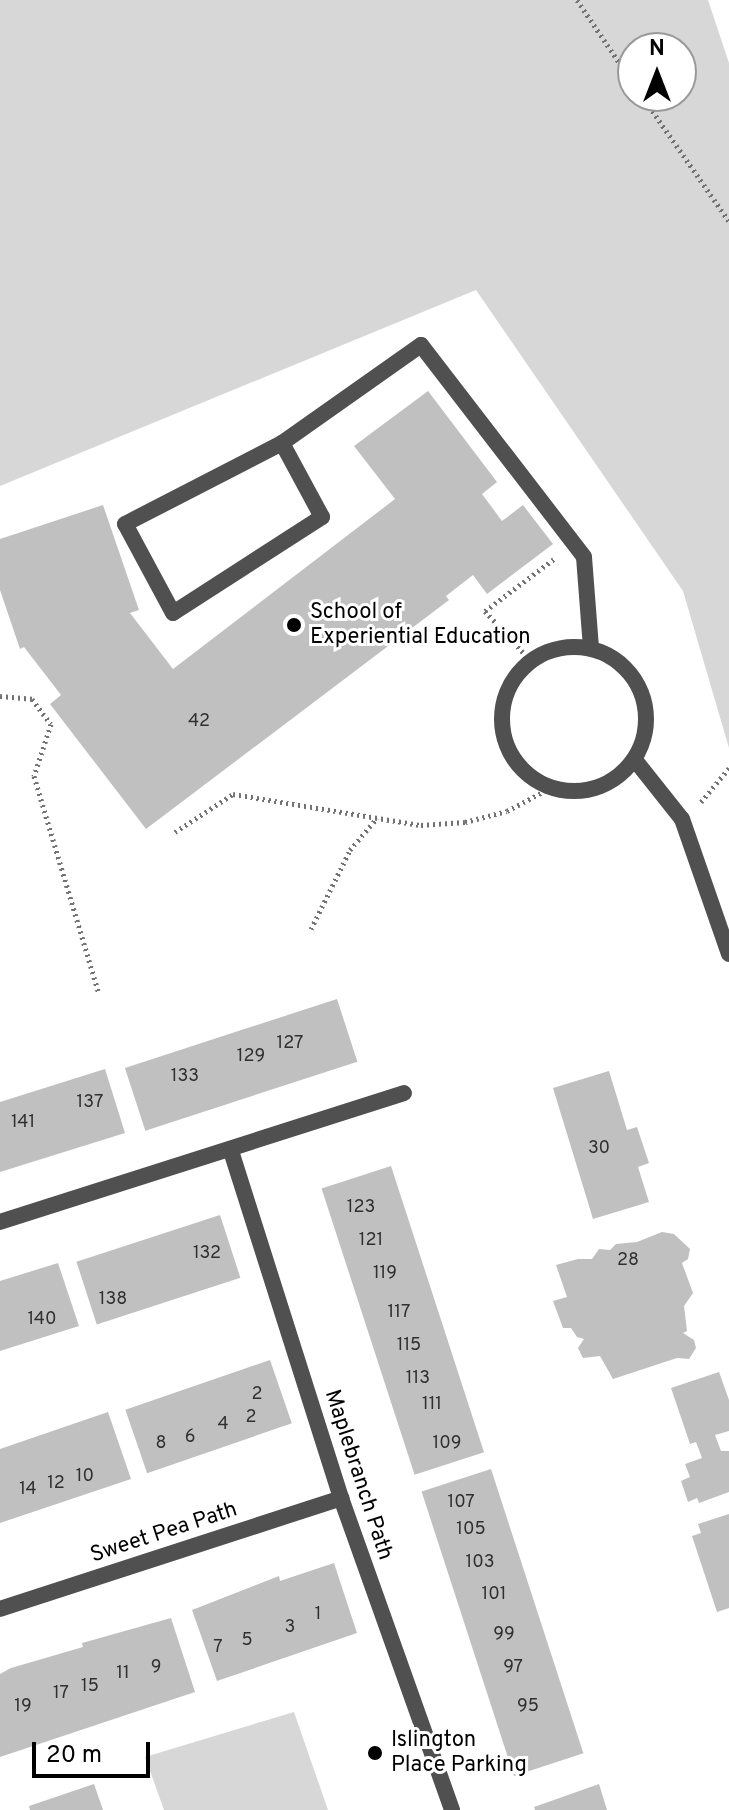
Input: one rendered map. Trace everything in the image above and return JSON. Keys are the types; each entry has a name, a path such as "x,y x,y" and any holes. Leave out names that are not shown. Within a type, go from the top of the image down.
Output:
{"street":[{"path":"282,443 322,517 173,613 125,524 282,443 421,345 584,557 591,648"},
{"path":"555,648 591,648 622,663 642,692 647,727 635,760 609,784 574,793 540,785 513,762 501,729 504,693 524,665 555,648"},
{"path":"635,760 682,819 729,954"},
{"path":"0,1222 231,1151 404,1093"},
{"name":"Maplebranch Path","path":"231,1151 341,1498 452,1810"},
{"name":"Sweet Pea Path","path":"0,1609 341,1498"}],"path":[{"path":"577,0 617,59"},
{"path":"653,112 729,221"},
{"path":"531,661 485,611 573,544"},
{"path":"0,696 32,699 51,724 34,776 99,994"},
{"path":"682,819 707,797 729,768"},
{"path":"175,832 233,794 421,825 465,822 507,811 552,787"},
{"path":"311,929 350,850 377,818"}],"shaded area":[{"path":"0,0 708,0 729,63 729,748 683,591 476,290 0,486"},
{"path":"294,1712 328,1810 164,1810 145,1757"}],"building":[{"path":"428,391 497,482 482,494 502,521 523,505 553,544 487,594 473,575 446,596 449,600 146,829 50,704 61,695 24,647 20,649 0,590 0,539 103,505 139,610 130,613 173,669 395,499 354,446"},
{"path":"337,999 357,1062 145,1131 125,1068"},
{"path":"105,1069 125,1133 0,1172 0,1102"},
{"path":"609,1071 627,1130 637,1127 649,1163 638,1167 649,1202 593,1219 553,1088"},
{"path":"391,1166 484,1452 415,1475 322,1189"},
{"path":"220,1215 240,1278 97,1324 76,1262"},
{"path":"662,1232 674,1234 690,1249 688,1259 682,1263 693,1293 684,1306 687,1331 683,1333 694,1340 696,1348 689,1359 677,1358 613,1379 600,1356 583,1358 578,1348 584,1339 577,1337 571,1328 563,1328 553,1301 567,1297 556,1265 592,1259 599,1249 610,1250 616,1244 637,1242"},
{"path":"58,1263 79,1326 0,1351 0,1281"},
{"path":"270,1360 292,1423 147,1473 125,1410"},
{"path":"719,1372 729,1400 729,1431 715,1435 721,1451 729,1451 729,1492 699,1503 697,1498 688,1502 681,1481 690,1477 685,1464 702,1458 696,1442 690,1444 671,1388"},
{"path":"108,1412 131,1479 0,1523 0,1449"},
{"path":"491,1469 583,1753 514,1776 422,1492"},
{"path":"729,1514 729,1608 717,1612 692,1536 701,1533 698,1524"},
{"path":"334,1563 357,1633 217,1681 192,1610 279,1576 280,1581"},
{"path":"171,1618 195,1692 0,1757 0,1674 83,1647 82,1643"},
{"path":"94,1784 103,1810 30,1810 29,1806"},
{"path":"599,1784 607,1810 535,1810 534,1807"}],"place":[{"name":"School of Experiential Education","path":"294,625"},
{"name":"Islington Place Parking","path":"375,1753"}]}
